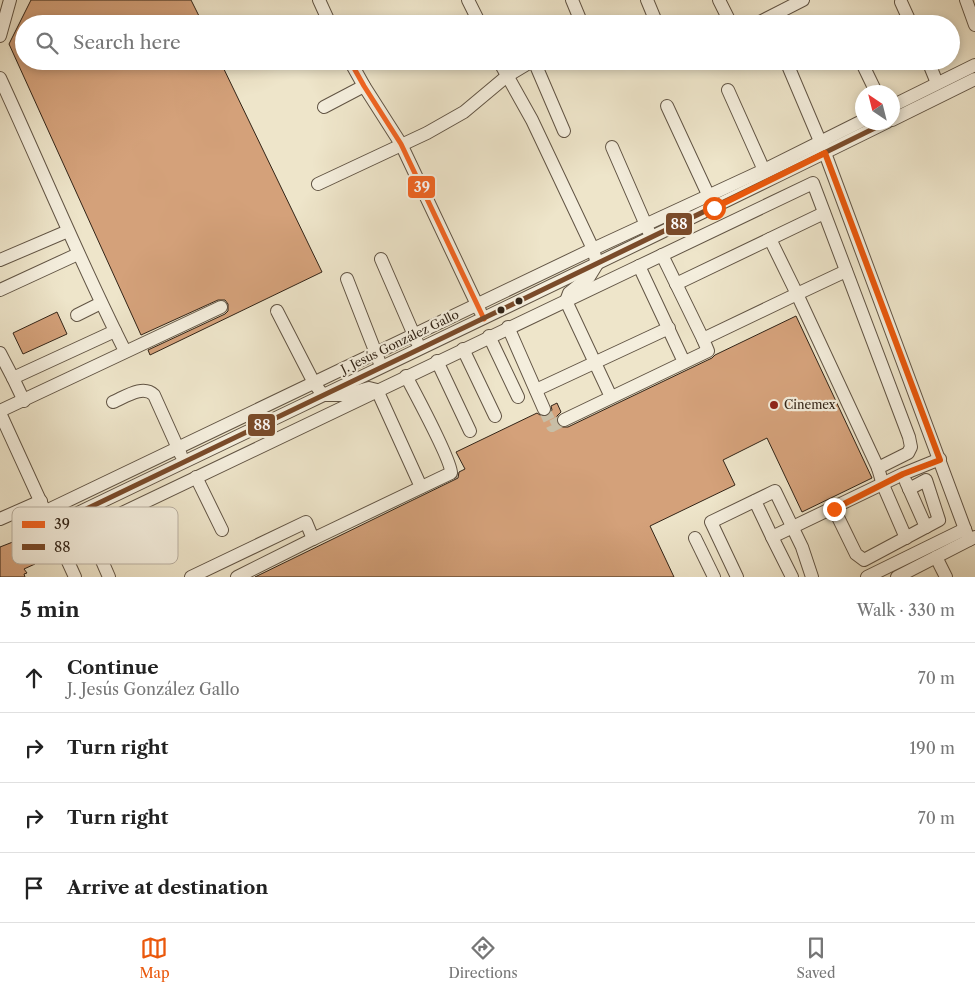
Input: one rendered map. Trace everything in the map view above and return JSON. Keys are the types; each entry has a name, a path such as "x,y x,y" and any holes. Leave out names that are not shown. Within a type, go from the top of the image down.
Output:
{"street":[{"path":"1,29 10,0"},
{"path":"319,0 326,15"},
{"path":"468,0 476,15"},
{"path":"572,0 578,15"},
{"path":"647,0 653,15"},
{"path":"719,0 726,15"},
{"path":"773,15 788,3 803,0"},
{"path":"966,0 975,25"},
{"path":"901,2 907,15"},
{"path":"900,102 975,65"},
{"path":"355,70 401,144 484,319"},
{"path":"504,70 532,120 593,249 598,264 590,277 570,293 566,301"},
{"path":"318,184 427,133 464,112 507,76 517,70"},
{"path":"537,70 564,131"},
{"path":"790,70 822,148 969,535"},
{"path":"865,70 873,85"},
{"path":"932,70 937,83"},
{"path":"900,116 975,79"},
{"path":"324,107 364,86"},
{"path":"2,87 125,352"},
{"path":"728,90 766,175"},
{"path":"667,106 711,202"},
{"name":"J. Jesús González Gallo","path":"822,148 855,127"},
{"name":"J. Jesús González Gallo","path":"90,507 652,239 711,202 822,148 867,130"},
{"path":"612,147 652,239"},
{"path":"136,507 489,336 813,184 910,437 911,447 908,453 878,468"},
{"name":"J. Jesús González Gallo","path":"41,507 178,448 593,249 646,225 711,202"},
{"path":"676,284 824,213"},
{"path":"0,260 68,231"},
{"path":"770,239 878,468 883,485 906,538"},
{"path":"0,290 78,254"},
{"path":"564,420 708,351 662,255"},
{"path":"381,259 420,348"},
{"path":"639,266 684,362"},
{"path":"703,339 846,271"},
{"path":"347,279 382,367"},
{"path":"566,301 611,397"},
{"path":"77,315 101,303"},
{"path":"44,506 0,412 221,307"},
{"path":"276,311 314,383 323,395 345,395 369,388 377,390"},
{"path":"508,327 544,409"},
{"path":"536,390 668,328"},
{"path":"13,378 115,331"},
{"path":"489,336 518,397"},
{"path":"463,349 495,416"},
{"path":"0,353 24,401"},
{"path":"437,361 470,431"},
{"path":"237,577 452,471 406,376"},
{"path":"113,402 143,390 150,391 184,461"},
{"path":"377,390 421,487"},
{"path":"772,537 834,509 903,474 940,460"},
{"path":"903,474 926,528"},
{"path":"196,477 222,530"},
{"path":"834,509 856,554 864,560 939,520 926,480 909,489"},
{"path":"737,577 711,522 775,491 802,547 812,577"},
{"path":"755,501 792,577"},
{"name":"J. Jesús González Gallo","path":"0,519 12,515"},
{"path":"191,577 306,522 313,539"},
{"path":"897,577 936,557 969,535"},
{"path":"867,577 969,535"},
{"path":"694,538 714,577"},
{"path":"802,547 822,577"},
{"path":"936,557 946,577"},
{"path":"70,564 75,577"},
{"path":"103,564 109,577"}],"building":[{"path":"31,0 191,0 198,15 24,15"},
{"path":"15,32 15,57 9,44"},
{"path":"21,70 224,70 322,272 150,355 148,350 225,314 228,311 228,304 225,300 218,300 141,335"},
{"path":"57,312 67,334 23,354 13,333"},
{"path":"796,316 872,478 802,512 767,438 723,460 735,485 650,526 674,577 255,577 458,478 459,472 465,469 456,452 537,413 543,417 548,416 552,410 551,406 557,403 561,412 557,416 557,423 560,427 568,427"},
{"path":"12,542 12,564 35,564 24,569 27,573 24,574 25,577 0,577 0,547"}],"tunnel":[{"path":"544,409 552,426 564,420"}],"transit line":[{"name":"39","path":"355,70 401,144 484,319"},
{"name":"88","path":"90,507 871,130"}],"place":[{"name":"Cinemex","path":"774,405"}],"route":[{"path":"714,208 825,153 940,460 903,474 834,509"}]}
